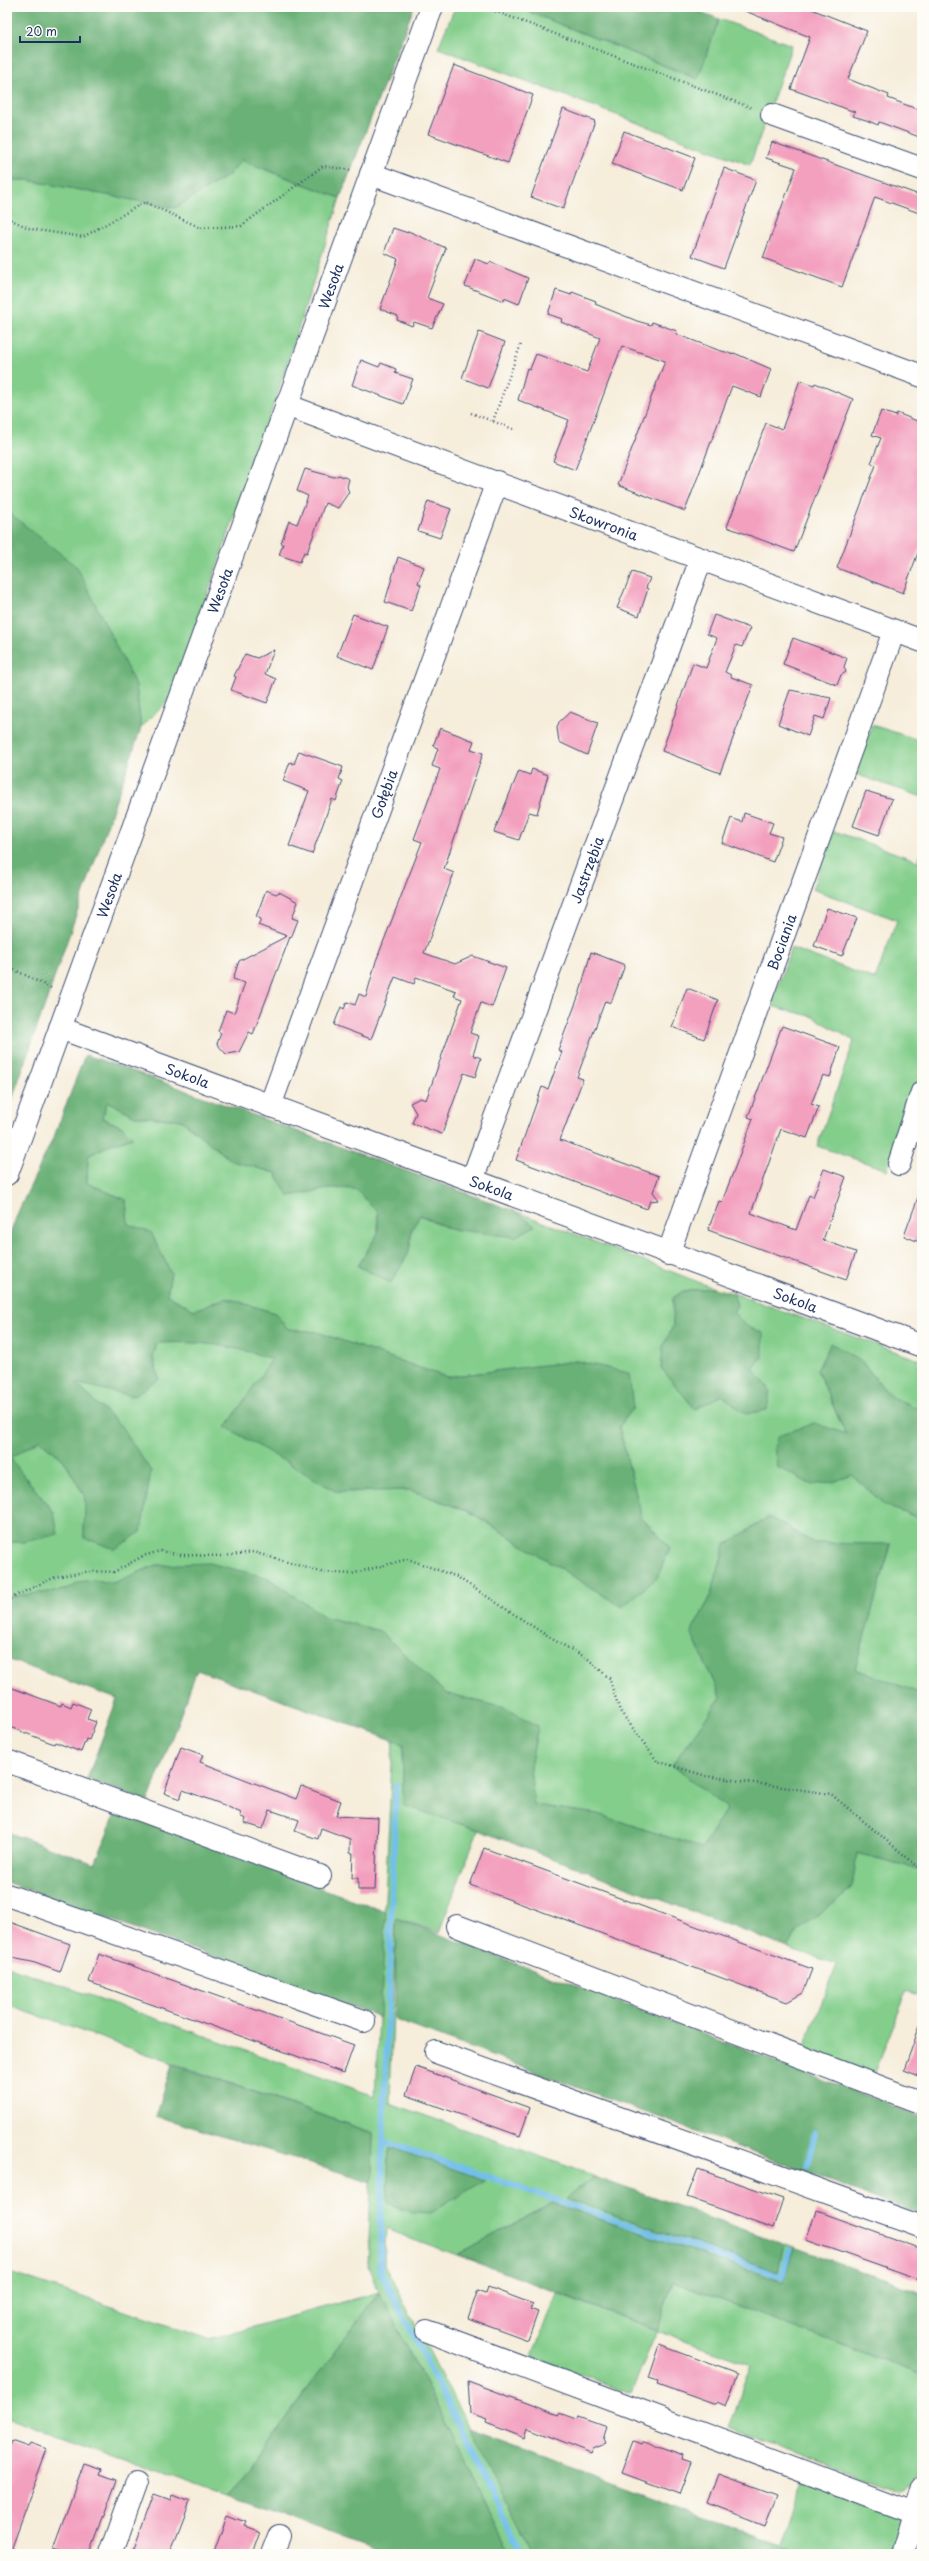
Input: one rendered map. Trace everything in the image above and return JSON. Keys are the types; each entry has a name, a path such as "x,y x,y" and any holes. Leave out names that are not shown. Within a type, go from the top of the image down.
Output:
{"street":[{"name":"Wesoła","path":"7,1174 432,7"},
{"path":"772,115 922,169"},
{"path":"371,174 922,376"},
{"name":"Skowronia","path":"286,405 497,482 922,641"},
{"name":"Gołębia","path":"270,1106 497,482"},
{"name":"Jastrzębia","path":"472,1180 701,559"},
{"name":"Bociania","path":"668,1254 894,630"},
{"name":"Sokola","path":"60,1028 668,1254 922,1346"},
{"path":"899,1164 922,1092"},
{"path":"7,1761 320,1876"},
{"path":"7,1895 364,2022"},
{"path":"456,1926 922,2103"},
{"path":"436,2052 922,2227"},
{"path":"427,2331 918,2514"},
{"path":"111,2554 136,2484"},
{"path":"902,2554 918,2514 922,2488"}],"path":[{"path":"484,7 772,115"},
{"path":"7,218 31,229 83,236 145,202 201,228 241,226 323,166 371,174"},
{"path":"493,421 521,344"},
{"path":"470,413 516,430"},
{"path":"7,966 72,998"},
{"path":"7,1600 55,1577 91,1571 114,1572 143,1556 160,1551 181,1555 224,1556 253,1552 321,1572 351,1574 408,1559 457,1577 552,1639 587,1658 610,1678 620,1710 657,1761 706,1776 831,1794 922,1870"}],"green space":[{"path":"7,7 414,7 340,198 241,160 229,175 175,208 27,180 7,180"},
{"path":"455,7 517,7 697,79 719,19 792,45 750,165 438,48"},
{"path":"517,7 689,7 719,19 698,79"},
{"path":"240,160 340,198 277,395 171,698 141,728 136,686 7,511 7,180 27,180 175,208 229,175"},
{"path":"7,511 77,567 136,686 141,728 7,1114"},
{"path":"872,725 922,741 922,797 855,774"},
{"path":"834,831 918,861 922,850 922,1067 887,1170 817,1146 854,1041 814,1017 771,1006 791,948 875,979 897,920 812,889"},
{"path":"85,1055 111,1063 515,1211 535,1226 515,1237 450,1229 420,1215 412,1229 409,1252 391,1283 358,1266 378,1233 378,1213 356,1189 334,1188 288,1196 276,1173 232,1161 181,1120 135,1116 108,1101 102,1118 123,1127 133,1137 109,1145 88,1156 87,1183 126,1200 128,1224 151,1232 171,1273 167,1295 194,1310 226,1298 275,1313 288,1329 317,1332 446,1377 577,1361 629,1373 633,1408 619,1427 642,1518 670,1548 657,1578 622,1607 470,1512 410,1490 337,1492 226,1427 272,1359 243,1350 202,1343 157,1343 153,1358 159,1379 132,1396 75,1383 121,1426 151,1471 141,1532 115,1549 84,1538 85,1497 63,1459 39,1440 10,1458 54,1513 58,1534 25,1542 7,1542 7,1243 18,1212 55,1134"},
{"path":"107,1101 135,1116 181,1120 232,1161 276,1173 288,1196 334,1188 356,1189 378,1213 378,1233 358,1266 391,1283 409,1252 412,1229 420,1215 450,1229 534,1226 515,1211 714,1288 683,1291 673,1298 673,1326 665,1343 685,1395 695,1409 722,1395 746,1414 770,1390 753,1369 763,1355 748,1327 733,1312 737,1305 733,1293 922,1361 922,1410 890,1396 862,1362 817,1370 846,1435 833,1482 852,1475 886,1506 922,1519 922,1694 855,1669 891,1545 814,1543 769,1517 725,1545 710,1598 691,1633 721,1697 672,1765 727,1808 702,1848 597,1814 534,1805 530,1767 538,1726 505,1708 445,1693 380,1631 325,1617 266,1577 156,1565 113,1583 94,1580 79,1582 65,1590 7,1597 7,1542 25,1542 54,1513 10,1458 39,1440 63,1459 85,1497 84,1538 121,1426 74,1382 159,1379 153,1358 157,1343 193,1342 233,1346 273,1359 337,1492 410,1490 470,1512 622,1607 670,1548 642,1518 619,1427 633,1408 577,1361 446,1377 317,1332 287,1329 275,1313 226,1298 194,1310 167,1295 171,1272 128,1224 126,1200 87,1183 88,1156 109,1145 132,1137 123,1127 102,1118"},
{"path":"714,1288 733,1293 737,1305 733,1312 748,1327 763,1333 763,1355 753,1369 770,1390 767,1410 746,1414 722,1395 695,1409 661,1368 663,1346 673,1326 673,1298 683,1291"},
{"path":"831,1343 862,1362 890,1396 922,1410 922,1519 886,1506 852,1475 833,1482 812,1485 777,1467 774,1447 778,1436 814,1423 846,1434 817,1370"},
{"path":"769,1517 814,1543 891,1544 855,1669 922,1694 922,1870 857,1853 852,1888 798,1931 788,1948 478,1830 403,1805 403,1744 197,1670 148,1802 87,1779 117,1699 7,1659 7,1597 65,1590 79,1582 94,1580 113,1583 156,1565 209,1563 266,1577 325,1617 380,1631 445,1693 505,1708 538,1726 530,1767 534,1805 597,1814 702,1848 727,1808 672,1765 721,1697 691,1633 710,1598 725,1545"},
{"path":"393,1741 403,1744 403,1805 478,1830 439,1932 396,1918 390,2103 595,2176 566,2198 778,2272 784,2244 794,2247 783,2282 552,2203 457,2255 386,2229 384,2264 534,2554 512,2554 379,2292 368,2263 373,2133 7,2005 7,1966 375,2096"},
{"path":"116,1812 386,1912 380,2017 7,1882 7,1832 95,1864"},
{"path":"857,1853 922,1870 922,1996 907,1991 874,2074 804,2049 836,1964 788,1948 798,1931 852,1888"},
{"path":"396,1918 922,2117 922,2215 395,2020"},
{"path":"172,2064 373,2133 372,2182 156,2116"},
{"path":"389,2147 485,2180 431,2213 412,2212 387,2203"},
{"path":"595,2176 784,2244 778,2272 566,2198"},
{"path":"552,2203 783,2282 794,2247 922,2293 922,2375 673,2282 657,2330 457,2255"},
{"path":"7,2272 209,2339 379,2292 227,2497 7,2418"},
{"path":"673,2282 922,2375 922,2443 912,2481 896,2490 729,2428 751,2365 657,2331 631,2393 532,2357 556,2293 657,2330"},
{"path":"379,2292 512,2554 386,2554 227,2497"},
{"path":"469,2430 779,2545 805,2554 534,2554"},
{"path":"804,2482 904,2515 892,2554 805,2554 779,2545"}],"building":[{"path":"735,7 806,7 867,31 848,79 889,95 888,98 922,111 922,138 879,122 878,125 853,116 855,112 791,89 810,37"},
{"path":"454,65 533,95 508,163 428,134"},
{"path":"563,109 595,121 563,209 531,197"},
{"path":"624,131 695,158 683,190 612,164"},
{"path":"772,142 922,196 922,214 875,197 842,287 763,258 796,168 766,158"},
{"path":"724,168 756,180 724,268 692,256"},
{"path":"393,228 408,233 408,231 446,248 427,298 443,304 432,328 414,322 412,326 397,320 398,316 380,309 398,259 384,253"},
{"path":"475,259 489,264 490,262 528,278 519,304 504,298 504,301 465,286"},
{"path":"556,290 571,295 572,292 596,301 595,304 637,321 651,325 652,322 677,331 676,334 718,350 734,353 771,369 761,397 732,386 685,511 618,485 665,361 622,346 575,470 553,461 569,420 518,400 527,368 530,369 536,354 587,372 600,338 561,322 562,319 548,314"},
{"path":"479,332 505,342 488,388 462,378"},
{"path":"361,360 379,367 381,363 396,369 395,373 413,379 403,404 352,385"},
{"path":"800,380 814,385 815,383 853,399 794,552 727,527 766,423 782,429"},
{"path":"881,411 896,416 897,413 922,423 922,542 903,593 837,568 876,465 871,463 881,438 872,435"},
{"path":"305,469 334,477 339,475 349,479 347,487 349,492 338,508 325,503 307,553 304,552 300,562 279,555 283,544 281,543 289,521 297,524 308,496 297,491"},
{"path":"428,501 451,509 440,538 418,531"},
{"path":"398,557 424,567 418,583 421,585 411,611 385,602"},
{"path":"632,572 650,578 639,616 617,608"},
{"path":"353,614 388,627 373,670 337,656"},
{"path":"714,615 750,628 742,647 736,645 725,672 731,675 731,677 753,685 720,773 662,751 693,663 706,668 717,638 707,634"},
{"path":"793,638 847,658 844,667 846,672 841,675 837,685 783,664"},
{"path":"274,650 265,674 276,679 267,703 231,690 236,677 234,676 245,654 257,658"},
{"path":"790,690 831,698 824,719 815,716 808,736 778,724"},
{"path":"570,712 598,723 587,755 559,742 557,728 559,722"},
{"path":"440,728 474,741 471,749 483,753 444,869 454,873 424,953 455,964 473,956 506,968 492,1007 481,1003 470,1033 479,1036 473,1055 481,1058 475,1077 464,1073 442,1134 412,1123 416,1113 410,1103 420,1098 426,1100 462,999 454,996 456,991 416,977 414,984 395,977 371,1039 334,1025 341,1007 344,1009 347,1002 355,1005 359,994 366,997 376,961 422,842 414,839 440,769 432,766 438,748 433,746"},
{"path":"299,751 343,767 339,779 343,781 336,801 332,799 312,854 289,846 309,791 283,781 290,762 294,764"},
{"path":"532,769 548,775 537,814 529,812 519,840 494,832 519,771 530,775"},
{"path":"866,791 892,799 879,835 853,826"},
{"path":"744,813 773,823 769,833 782,837 773,862 722,843 731,818 742,822"},
{"path":"266,890 276,894 279,892 298,902 292,918 298,920 253,1034 249,1032 239,1052 226,1054 217,1044 221,1033 218,1031 226,1010 234,1013 245,983 233,979 239,961 287,936 258,925 261,919 256,917"},
{"path":"827,908 857,918 842,956 814,946"},
{"path":"591,952 625,965 611,1003 605,1001 577,1077 583,1079 560,1140 659,1176 653,1192 659,1200 650,1201 647,1209 516,1160 542,1087 548,1089 562,1052 558,1050 580,992"},
{"path":"687,988 718,1000 704,1039 672,1027"},
{"path":"782,1026 840,1047 830,1077 823,1075 811,1104 819,1107 807,1138 781,1129 751,1213 796,1230 809,1195 813,1197 824,1169 846,1177 823,1240 856,1252 846,1280 708,1230 719,1201 722,1202 753,1119 748,1117"},
{"path":"920,1192 922,1193 922,1243 904,1236"},
{"path":"7,1686 61,1706 62,1703 71,1707 73,1702 91,1709 87,1719 96,1722 89,1740 86,1739 81,1752 55,1742 54,1744 7,1726"},
{"path":"181,1747 203,1755 200,1762 296,1799 301,1786 341,1801 336,1816 378,1818 375,1890 358,1890 358,1878 352,1878 353,1853 350,1853 350,1839 321,1828 318,1839 306,1835 295,1831 299,1820 270,1810 263,1829 244,1823 245,1819 240,1816 241,1813 183,1790 180,1799 164,1793"},
{"path":"484,1848 812,1969 803,1993 787,2002 470,1885"},
{"path":"7,1921 70,1944 60,1972 32,1962 7,1957"},
{"path":"99,1954 354,2045 344,2073 89,1982"},
{"path":"920,2025 922,2025 922,2077 904,2070"},
{"path":"416,2067 530,2108 520,2136 406,2095"},
{"path":"698,2169 783,2199 773,2228 687,2197"},
{"path":"816,2211 922,2249 922,2281 806,2240"},
{"path":"488,2287 533,2304 530,2309 538,2312 528,2340 468,2318 478,2290 486,2293"},
{"path":"660,2345 738,2374 726,2406 717,2402 716,2405 657,2384 658,2381 649,2378"},
{"path":"468,2381 559,2415 560,2413 577,2419 578,2417 606,2427 603,2436 606,2443 594,2448 592,2453 528,2428 525,2438 486,2423 487,2419 470,2413"},
{"path":"11,2441 28,2447 30,2443 47,2449 9,2553 7,2452"},
{"path":"634,2441 642,2444 644,2441 673,2451 683,2455 682,2459 691,2462 679,2494 622,2473"},
{"path":"84,2463 102,2469 100,2474 117,2480 90,2554 72,2550 70,2554 53,2548"},
{"path":"719,2474 776,2495 764,2526 708,2504"},
{"path":"154,2494 171,2500 172,2495 190,2502 170,2554 132,2554"},
{"path":"227,2515 245,2522 243,2526 260,2532 252,2554 213,2554"}],"waterway":[{"path":"383,2141 396,1785"},
{"path":"807,2166 815,2133"},
{"path":"524,2554 380,2270 383,2141 782,2277 789,2250"}]}
